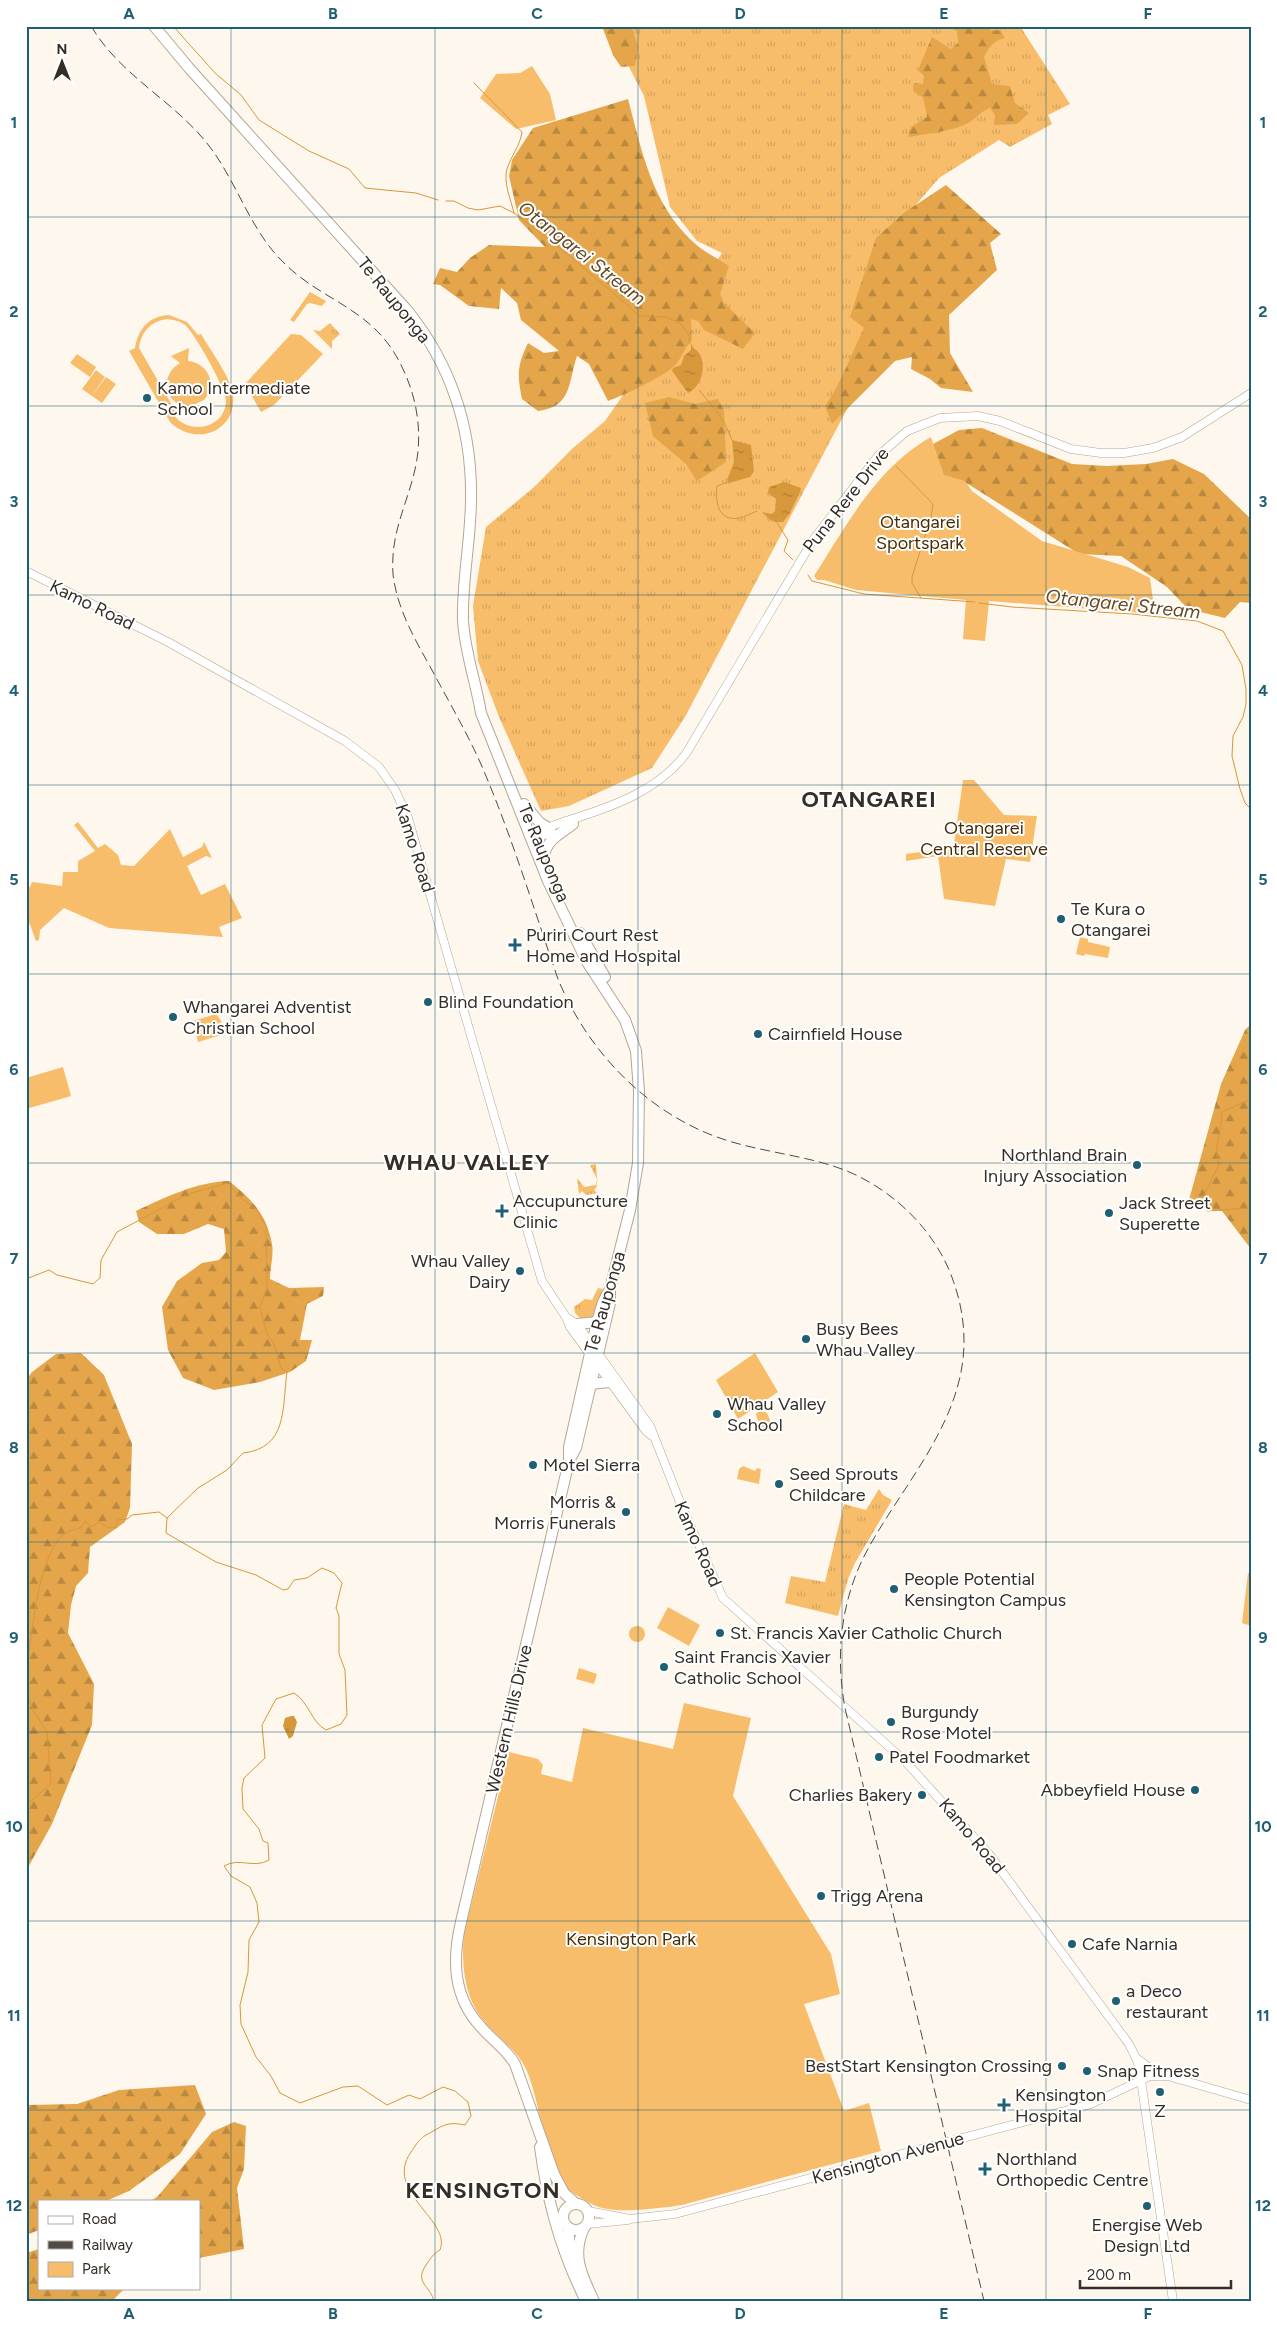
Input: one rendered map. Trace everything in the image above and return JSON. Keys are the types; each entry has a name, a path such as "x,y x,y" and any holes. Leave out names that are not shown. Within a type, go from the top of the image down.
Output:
{"highway":[{"name":"Te Rauponga","path":"154,26 189,68 407,310 426,336 445,368 464,420 470,460 471,500 464,592 464,623 469,667 484,722 533,837 544,855 568,911 636,1033 643,1064 642,1133 630,1210 610,1289 603,1302 597,1322 594,1354 569,1447 568,1461"},
{"name":"Te Rauponga","path":"480,702 488,715 524,804 548,881 587,962 617,1007 631,1035 638,1065 640,1144"},
{"path":"524,804 540,823 549,828"},
{"path":"544,855 546,847 551,840 574,822"},
{"name":"Western Hills Drive","path":"586,2301 560,2238 537,2131 523,2083 515,2064 507,2053 477,2023 463,2002 456,1979 454,1959 568,1461 576,1448 591,1384 594,1354 610,1304 610,1289"},
{"path":"577,1324 597,1322"},
{"path":"591,1384 609,1382"},
{"name":"Western Hills Drive","path":"537,2131 559,2185 576,2204"},
{"path":"549,2190 568,2227 573,2273"},
{"path":"563,2215 567,2207 576,2204 582,2205 590,2216 578,2248 578,2263 594,2301"},
{"path":"568,2227 577,2230 586,2226"}],"main road":[{"name":"Puna Rere Drive","path":"533,837 574,822 651,786 665,777 678,763 813,540 883,450 906,431 940,418 978,416 1000,421 1071,449 1101,454 1124,453 1153,448 1182,437 1251,393"},
{"name":"Kamo Road","path":"26,571 168,642 298,713 350,744 372,760 399,796 408,818 542,1281 566,1317 570,1327 594,1354 650,1426 652,1436 723,1598 905,1761 928,1784 989,1854 1123,2035 1136,2058 1141,2080 1173,2301"},
{"name":"Puna Rere Drive","path":"533,837 570,820 574,822"},
{"name":"Kamo Road","path":"566,1317 577,1324 609,1382 646,1431 652,1436"},
{"path":"1136,2058 1158,2074 1251,2100"},
{"name":"Kensington Avenue","path":"586,2226 675,2214 1091,2104 1158,2074"},
{"name":"Kensington Avenue","path":"588,2211 630,2220"}],"green space":[{"path":"602,26 631,26 638,46 635,66 621,67 613,55"},
{"path":"608,26 1020,26 1070,104 1048,115 1052,124 1010,147 999,140 939,178 883,243 856,392 685,717 652,768 569,806 541,811 499,717 478,661 473,606 486,527 533,488 573,448 605,421 722,253 697,241 670,207 644,96"},
{"path":"946,26 990,26 991,31 1000,30 1005,38 992,44 984,57 992,84 1010,86 1015,103 1029,113 1017,124 994,125 995,115 990,108 968,123 957,127 908,137 911,127 927,117 923,97 914,92 913,85 915,83 923,84 924,76 918,70 932,37 951,49 958,43 957,31"},
{"path":"532,66 550,94 556,120 516,129 480,98 496,74 520,73"},
{"path":"628,99 650,174 666,209 677,225 695,244 729,266 720,294 724,303 755,333 743,349 704,330 698,321 691,319 692,340 673,368 645,384 608,401 589,364 577,356 570,384 563,399 549,409 538,411 522,399 519,370 522,358 528,343 544,353 559,351 521,320 517,303 501,288 499,309 469,306 440,285 433,284 440,268 457,272 470,258 489,245 545,247 519,220 509,176 512,160 533,128"},
{"path":"946,185 1001,234 990,243 997,270 949,315 950,353 973,392 941,388 930,379 911,369 912,357 895,361 832,424 825,406 841,378 864,328 850,317 876,238 905,212"},
{"path":"310,292 326,301 322,306 307,304 294,322 290,320"},
{"path":"169,315 187,322 198,335 201,334 228,380 233,395 232,408 228,418 212,432 191,434 180,430 170,422 129,351 135,348 142,329 150,321","holes":["167,319 177,321 185,325 189,330 209,361 225,394 224,410 220,418 213,423 196,427 180,421 173,414 176,412 139,348 142,337 148,328 156,322"]},
{"path":"330,323 340,334 332,341 332,349 313,330 320,331"},
{"path":"291,334 301,335 323,354 274,405 261,412 245,384"},
{"path":"189,348 188,361 206,370 209,375 210,387 204,400 189,407 174,401 167,389 167,382 173,368 180,363 171,356"},
{"path":"77,354 96,367 90,377 70,363"},
{"path":"96,370 105,377 92,396 82,389"},
{"path":"106,377 116,384 102,403 92,396"},
{"path":"669,397 695,404 718,399 724,411 726,462 697,481 686,464 653,436 645,403"},
{"path":"982,428 1072,464 1107,466 1146,464 1173,459 1204,474 1251,519 1251,603 1240,602 1225,618 1188,609 1167,587 1121,556 1079,554 968,484 940,475 933,444 959,430"},
{"name":"Otangarei Sportspark","path":"931,437 944,475 965,481 972,491 1042,541 1128,567 1150,578 1155,614 989,601 985,641 963,639 966,600 856,590 824,580 817,580 814,576 864,499 894,464"},
{"name":"Otangarei Central Reserve","path":"963,780 974,780 1004,815 1037,816 1030,862 1006,859 995,906 944,899 938,856 906,861 906,854 942,849 953,851"},
{"path":"78,822 98,848 105,844 118,855 121,865 134,866 170,829 183,857 202,847 204,842 212,858 206,856 187,866 201,895 225,884 242,918 219,927 223,937 109,928 64,908 40,930 39,940 36,941 26,914 26,886 30,887 32,882 62,886 63,872 78,872 78,861 95,851 74,825"},
{"path":"1080,937 1088,939 1088,942 1110,947 1108,958 1076,954"},
{"path":"216,1014 222,1022 217,1024 221,1035 198,1042 193,1021"},
{"path":"1251,1024 1251,1249 1222,1211 1187,1207 1221,1084 1245,1030"},
{"path":"63,1067 71,1096 26,1109 26,1078"},
{"path":"596,1164 597,1179 590,1165"},
{"path":"577,1178 584,1187 596,1185 597,1180 596,1188 594,1190 597,1193 586,1195 582,1191 579,1194"},
{"path":"229,1181 251,1201 266,1224 272,1248 270,1279 289,1288 324,1287 323,1296 307,1304 300,1340 312,1340 306,1361 290,1372 260,1382 214,1390 183,1378 168,1350 162,1307 177,1281 202,1263 219,1260 226,1252 224,1229 208,1224 184,1234 157,1234 139,1222 136,1211 193,1187"},
{"path":"598,1288 603,1289 596,1316 594,1318 581,1319 575,1313 574,1307 585,1299 592,1300"},
{"path":"81,1353 104,1375 132,1444 130,1508 125,1522 90,1547 88,1573 76,1586 71,1605 68,1633 94,1684 92,1725 52,1824 26,1871 26,1380 32,1372 56,1354"},
{"path":"755,1353 778,1392 738,1419 716,1380"},
{"path":"760,1410 767,1413 772,1425 768,1430 761,1426 757,1419 756,1414"},
{"path":"743,1466 755,1471 757,1468 761,1469 759,1484 737,1479 739,1469"},
{"path":"879,1489 883,1495 892,1500 855,1563 848,1579 838,1616 785,1603 791,1576 825,1582 844,1504 866,1510"},
{"path":"1251,1572 1251,1626 1242,1623 1248,1573"},
{"path":"668,1607 700,1625 689,1646 657,1628"},
{"path":"634,1626 640,1626 645,1631 643,1640 634,1642 629,1637 629,1631"},
{"path":"579,1668 597,1674 594,1684 576,1679"},
{"name":"Kensington Park","path":"684,1703 751,1718 733,1796 831,1954 840,1994 804,2004 844,2111 869,2103 881,2151 682,2205 640,2210 607,2209 595,2206 580,2197 569,2190 561,2181 549,2151 526,2069 512,2050 484,2021 472,2002 465,1980 464,1934 509,1752 538,1759 543,1765 541,1774 572,1782 583,1728 673,1749"},
{"path":"195,2085 206,2114 180,2154 129,2191 108,2200 38,2200 38,2230 26,2235 26,2105 77,2104 119,2090"},
{"path":"234,2122 246,2126 244,2169 237,2188 244,2249 200,2258 200,2200 152,2200 158,2196 212,2132"},
{"path":"38,2249 38,2290 123,2290 112,2301 26,2301 26,2253"}],"water":[{"path":"691,343 699,353 703,370 697,386 688,393 672,371 673,368 681,365 684,356 691,350"},
{"path":"732,440 751,445 754,471 750,477 729,483 727,480 734,462"},
{"path":"784,482 801,488 790,513 783,522 776,522 769,519 762,512 772,514 775,511 776,499 768,493 769,487"},
{"path":"294,1716 297,1722 293,1736 289,1739 283,1726 285,1718"}],"waterway":[{"name":"Otangarei Stream","path":"173,26 215,73 241,95 259,120 309,151 349,169 365,188 416,193 438,200"},
{"path":"474,83 522,132 506,174 514,213"},
{"name":"Otangarei Stream","path":"446,201 454,201 468,208 478,210 500,206 514,213 565,252 640,316 666,317 681,324 689,336 690,344"},
{"name":"Otangarei Stream","path":"699,390 722,420 732,440"},
{"path":"896,466 933,504 931,517 912,577 912,583 921,598"},
{"name":"Otangarei Stream","path":"728,482 717,486 718,504 722,514 726,517 739,518 757,511"},
{"name":"Otangarei Stream","path":"777,523 788,540 784,551 793,560"},
{"name":"Otangarei Stream","path":"808,575 812,581 864,594 975,602"},
{"name":"Otangarei Stream","path":"979,603 1012,607 1132,614 1197,621 1223,631 1242,665 1246,689 1246,704 1243,717 1233,736 1232,756 1245,803 1251,809"},
{"name":"Otangarei Stream","path":"1251,1099 1222,1112 1217,1145 1219,1164 1204,1195 1207,1211 1251,1208"},
{"path":"26,1279 49,1270 57,1275 93,1284 100,1278 101,1260 117,1232 188,1194 228,1183 241,1198 256,1209 266,1226 267,1288 260,1307 267,1334 275,1346 281,1368 287,1372 280,1424 275,1435 268,1443 258,1450 243,1453 227,1470 198,1488 167,1518 166,1533 216,1562 256,1575 283,1590 288,1589 294,1580 307,1578 322,1568 334,1573 342,1583 336,1608 339,1616 339,1654 345,1670 347,1715 341,1724 326,1730 317,1722 303,1701 294,1693 276,1699 262,1725 265,1758 244,1778 242,1788 243,1809 259,1829 263,1841 268,1843 269,1860 258,1863 235,1863 224,1866 231,1876 250,1887 257,1903 259,1922 249,1940 248,1972 240,2005 241,2024 256,2057 271,2076 280,2093 300,2103 343,2087 358,2086 387,2105 409,2095 420,2099 443,2087 455,2091 468,2102 471,2116 465,2125 445,2125 424,2137 411,2152 405,2166 405,2180 411,2193 437,2228 441,2239 440,2250 429,2261 422,2276 422,2280 434,2301"},
{"path":"26,1670 40,1584 51,1553 60,1537 82,1527 85,1521 92,1527 99,1522 109,1528 117,1527 117,1520 127,1519 132,1515 159,1512 167,1518"},
{"path":"26,1691 34,1712 47,1732 51,1784 26,1805"}],"railway":[{"path":"91,26 116,59 177,113 206,142 226,172 252,220 273,251 300,277 361,317 375,329 388,343 405,373 414,398 419,438 413,479 400,518 394,544 393,574 395,587 403,613 414,637 480,762 512,843 558,979 571,1007 587,1033 606,1058 627,1080 650,1100 676,1118 703,1132 732,1142 826,1164 856,1175 871,1183 912,1215 933,1242 950,1272 960,1305 964,1336 962,1365 956,1392 932,1446 874,1538 859,1567 846,1609 840,1659 845,1708 984,2301"}],"place":[{"name":"Kamo Intermediate School","path":"147,398"},
{"name":"Te Kura o Otangarei","path":"1061,919"},
{"name":"Puriri Court Rest Home and Hospital","path":"515,945"},
{"name":"Blind Foundation","path":"428,1002"},
{"name":"Whangarei Adventist Christian School","path":"173,1017"},
{"name":"Cairnfield House","path":"758,1034"},
{"name":"Northland Brain Injury Association","path":"1137,1165"},
{"name":"Accupuncture Clinic","path":"502,1211"},
{"name":"Jack Street Superette","path":"1109,1213"},
{"name":"Whau Valley Dairy","path":"520,1271"},
{"name":"Busy Bees Whau Valley","path":"806,1339"},
{"name":"Whau Valley School","path":"717,1414"},
{"name":"Motel Sierra","path":"533,1465"},
{"name":"Seed Sprouts Childcare","path":"779,1484"},
{"name":"Morris & Morris Funerals","path":"626,1512"},
{"name":"People Potential Kensington Campus","path":"894,1589"},
{"name":"St. Francis Xavier Catholic Church","path":"720,1633"},
{"name":"Saint Francis Xavier Catholic School","path":"664,1667"},
{"name":"Burgundy Rose Motel","path":"891,1722"},
{"name":"Patel Foodmarket","path":"879,1757"},
{"name":"Abbeyfield House","path":"1195,1790"},
{"name":"Charlies Bakery","path":"922,1795"},
{"name":"Trigg Arena","path":"821,1896"},
{"name":"Cafe Narnia","path":"1072,1944"},
{"name":"a Deco restaurant","path":"1116,2001"},
{"name":"BestStart Kensington Crossing","path":"1062,2066"},
{"name":"Snap Fitness","path":"1087,2071"},
{"name":"Z","path":"1160,2092"},
{"name":"Kensington Hospital","path":"1004,2105"},
{"name":"Northland Orthopedic Centre","path":"985,2169"},
{"name":"Energise Web Design Ltd","path":"1147,2206"}],"district":[{"name":"OTANGAREI","path":"869,799"},
{"name":"WHAU VALLEY","path":"467,1162"},
{"name":"KENSINGTON","path":"483,2190"}]}
